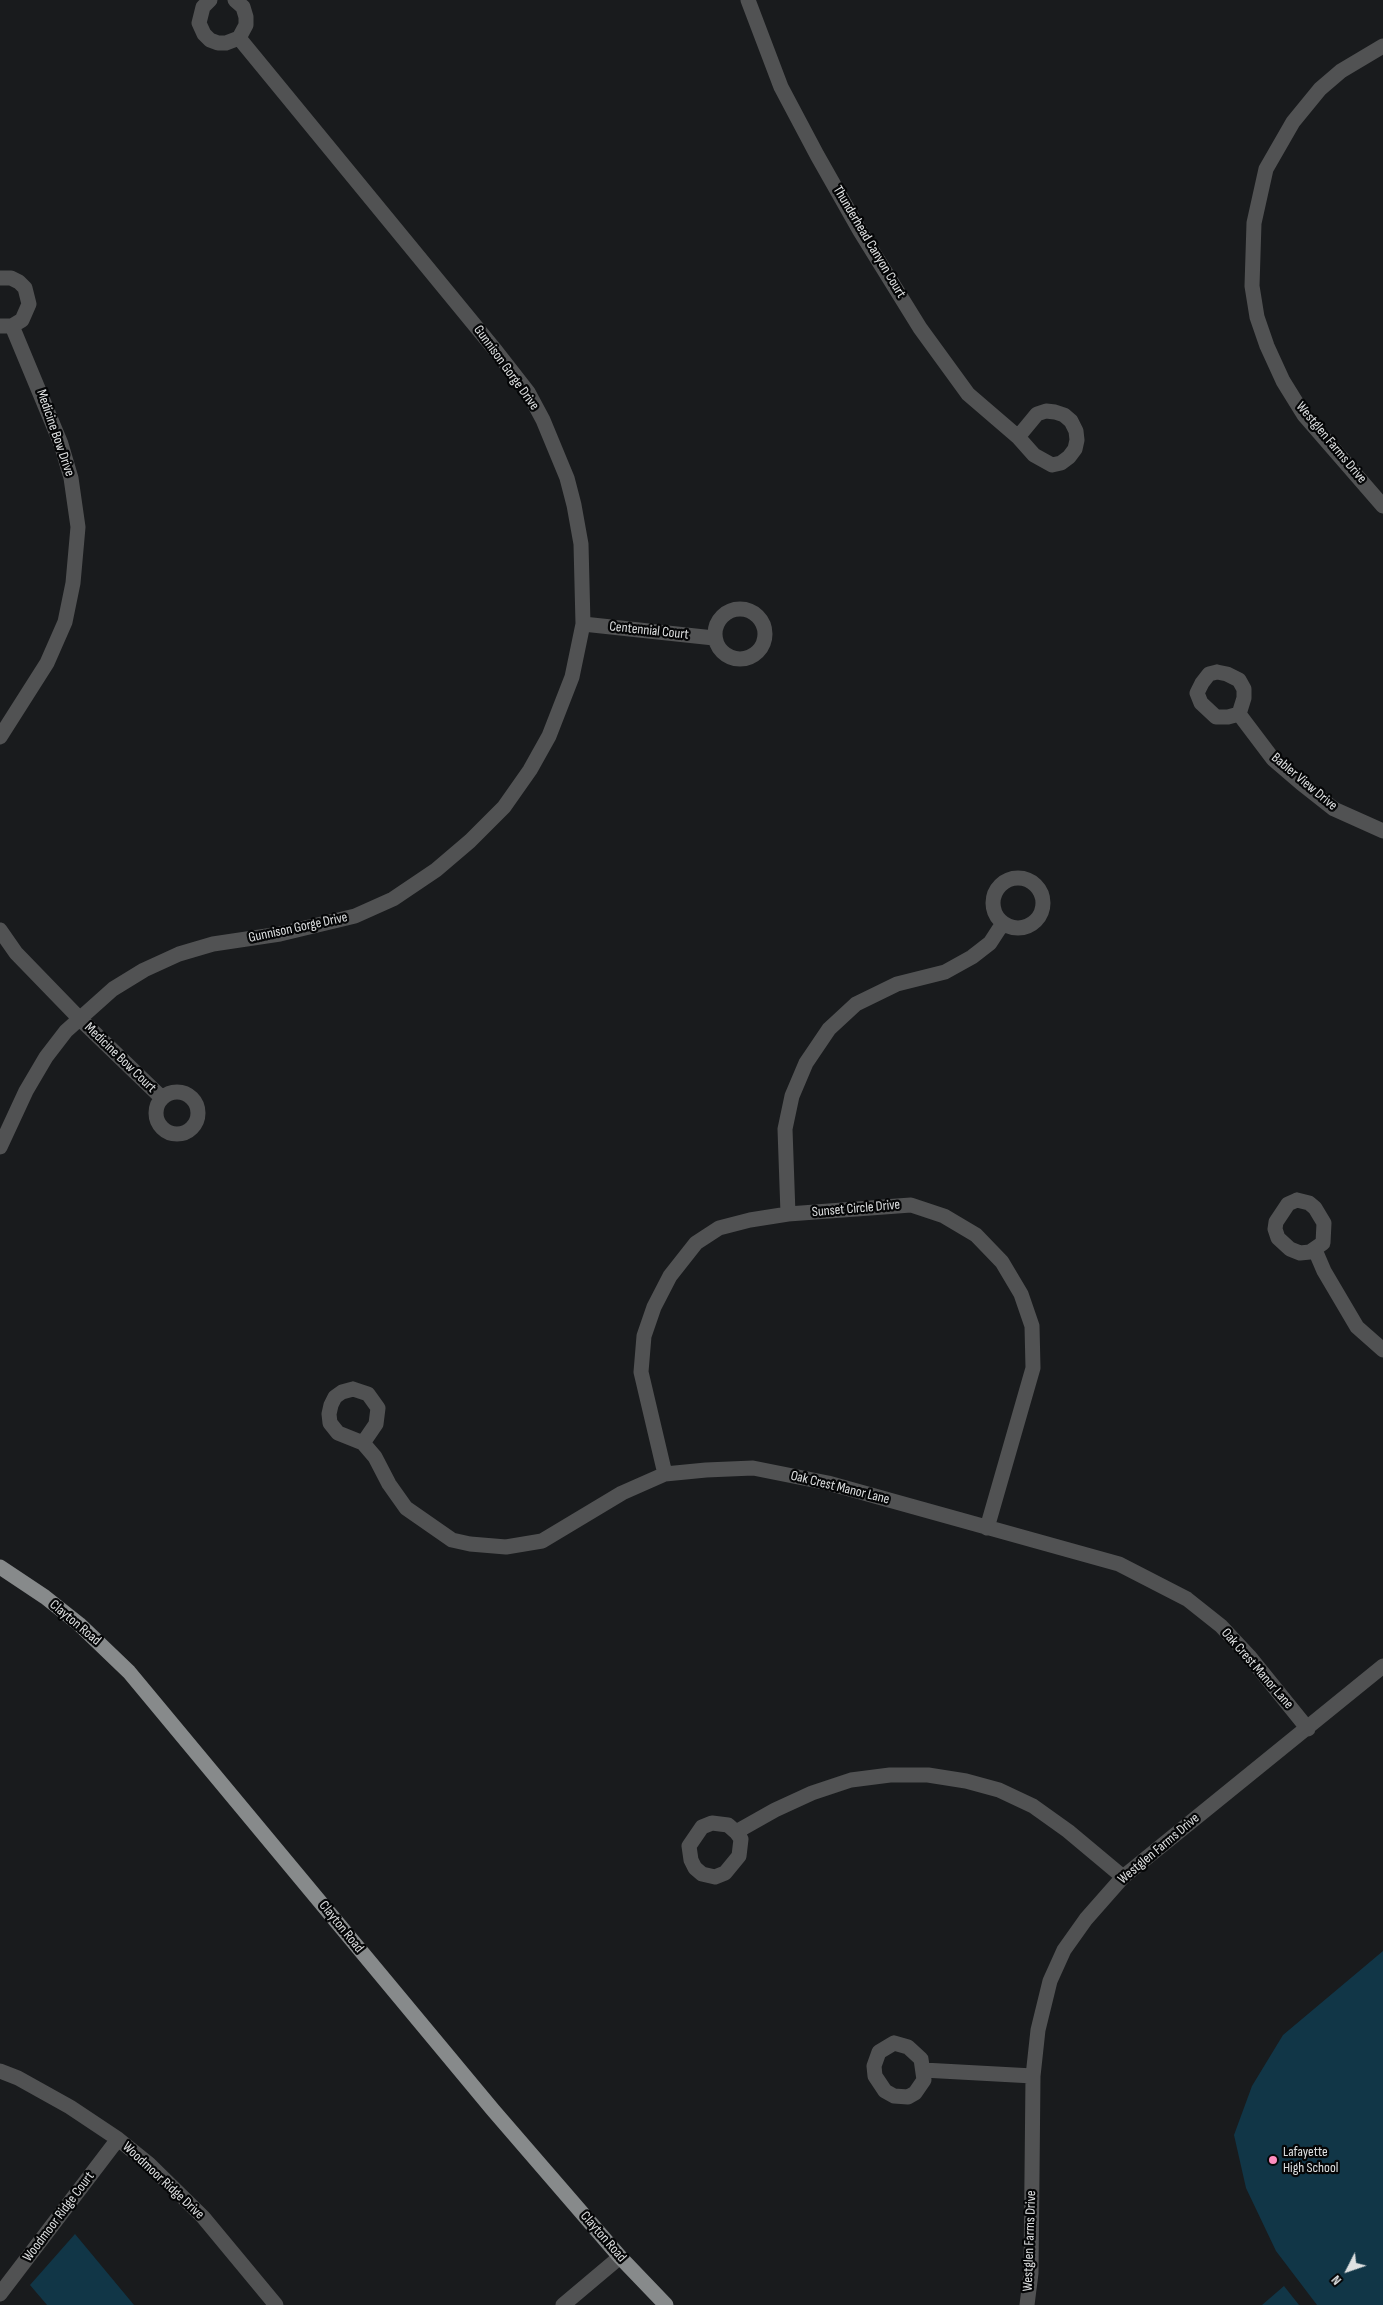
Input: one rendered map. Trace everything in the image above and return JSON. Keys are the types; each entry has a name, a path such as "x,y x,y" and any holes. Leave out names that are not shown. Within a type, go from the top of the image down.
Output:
{"main road":[{"name":"Clayton Road","path":"0,1567 45,1597 78,1624 129,1672 493,2110 620,2257 666,2305"}],"street":[{"path":"210,0 203,7 199,23 204,34 218,43 226,43 240,38 246,25 243,7 235,0"},
{"name":"Thunderhead Canyon Court","path":"748,0 781,87 860,231 920,328 968,394 1018,437 1034,455 1052,465 1061,463 1069,457 1075,449 1077,440 1076,431 1071,421 1064,415 1046,411 1037,414 1018,437"},
{"name":"Gunnison Gorge Drive","path":"0,1148 26,1090 46,1057 79,1018 113,989 144,970 180,954 212,944 280,934 355,916 393,899 436,870 470,841 504,807 530,770 560,710 572,676 583,624 581,544 574,505 557,450 528,392 240,38"},
{"name":"Westglen Farms Drive","path":"1383,46 1341,70 1320,89 1293,122 1266,169 1254,223 1252,278 1257,317 1267,346 1283,381 1304,415 1383,506"},
{"path":"0,278 11,278 19,282 28,296 27,312 22,320 6,326"},
{"name":"Medicine Bow Drive","path":"0,737 47,662 65,622 73,583 78,527 71,478 62,444 6,326"},
{"name":"Centennial Court","path":"583,624 714,638"},
{"name":"Babler View Drive","path":"1239,714 1274,759 1301,784 1334,809 1372,828 1383,831"},
{"path":"788,1214 785,1129 792,1096 806,1063 829,1029 856,1004 897,984 945,972 972,956 990,942 1002,923"},
{"path":"0,930 16,953 79,1018"},
{"name":"Medicine Bow Court","path":"79,1018 162,1098"},
{"name":"Sunset Circle Drive","path":"665,1474 641,1372 644,1336 654,1307 670,1276 696,1242 719,1228 750,1220 788,1214 911,1204 944,1216 976,1235 1002,1262 1021,1294 1032,1326 1033,1368 987,1528"},
{"path":"1315,1250 1332,1287 1357,1327 1383,1350"},
{"name":"Oak Crest Manor Lane","path":"363,1443 375,1457 389,1484 406,1508 452,1540 506,1547 542,1540 622,1493 665,1474 753,1468 828,1483 1119,1564 1188,1599 1221,1626 1249,1656 1308,1728"},
{"name":"Westglen Farms Drive","path":"1027,2305 1032,2236 1033,2076 1038,2030 1050,1982 1064,1950 1086,1919 1123,1877 1383,1666"},
{"path":"736,1832 812,1793 851,1780 890,1775 928,1775 966,1781 990,1788 1033,1806 1068,1831 1123,1877"},
{"path":"923,2070 1033,2076"},
{"name":"Woodmoor Ridge Drive","path":"0,2071 18,2078 70,2107 118,2139 149,2164 203,2217 276,2305"},
{"name":"Woodmoor Ridge Court","path":"0,2294 118,2139"},
{"path":"564,2305 620,2257"}],"shaded area":[{"path":"1383,1951 1383,2305 1317,2305 1276,2251 1246,2188 1234,2135 1252,2086 1283,2035"},
{"path":"75,2234 134,2305 47,2305 30,2285"},
{"path":"1284,2286 1299,2305 1262,2305"}],"place":[{"name":"Lafayette High School","path":"1273,2160"}]}
